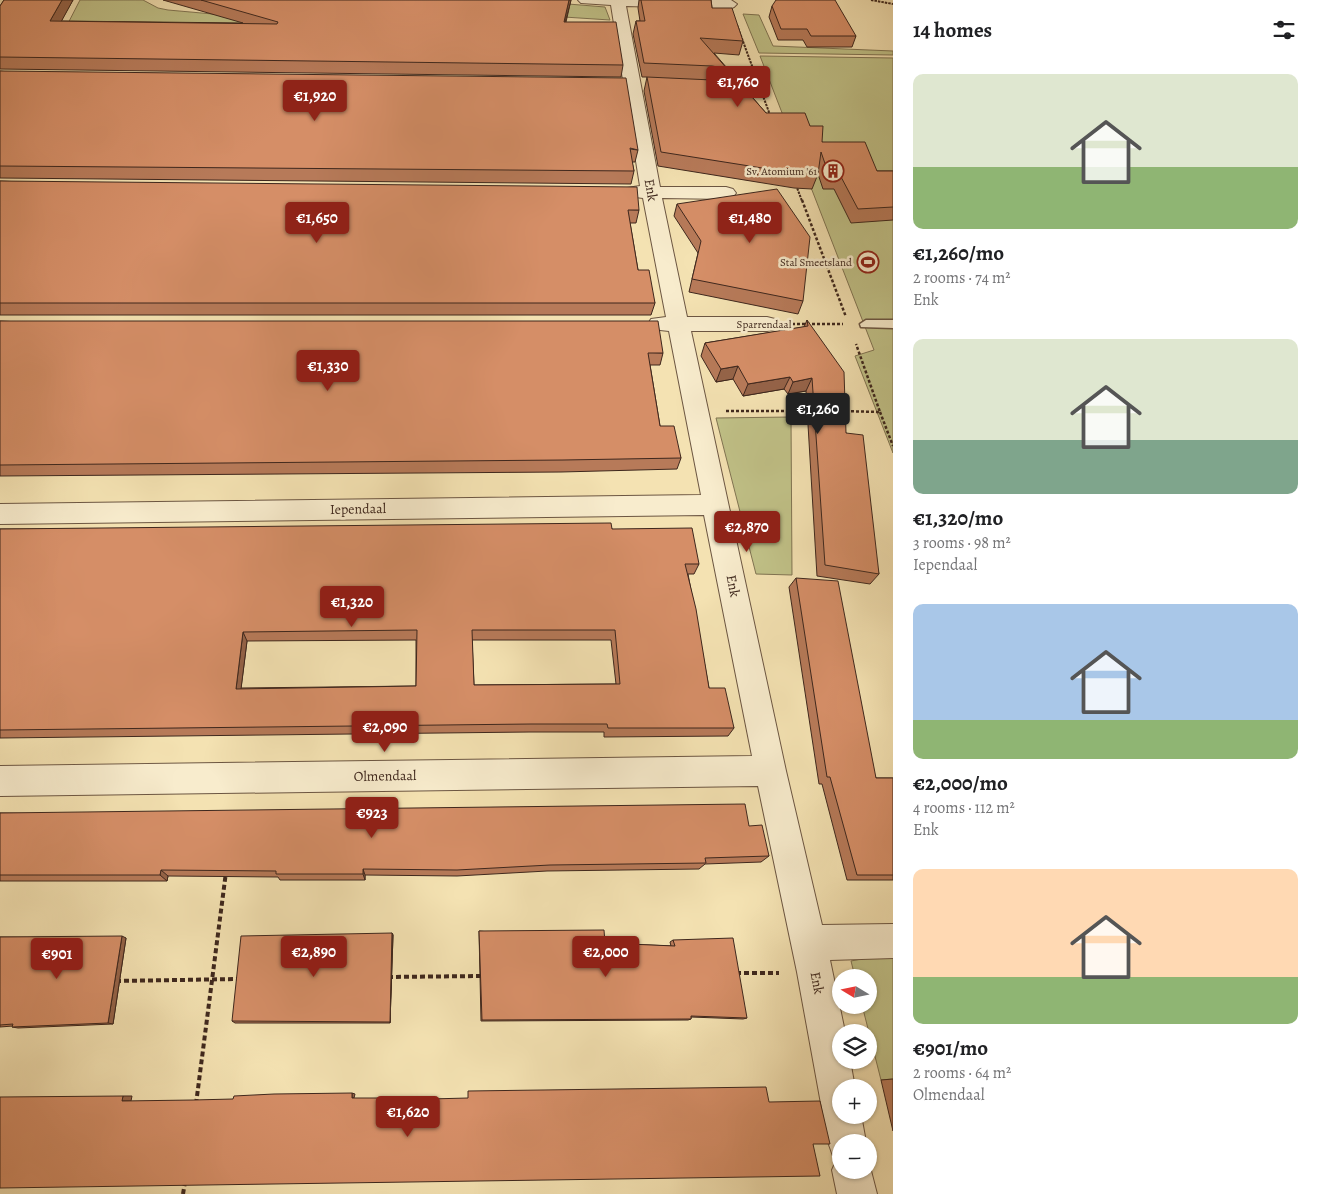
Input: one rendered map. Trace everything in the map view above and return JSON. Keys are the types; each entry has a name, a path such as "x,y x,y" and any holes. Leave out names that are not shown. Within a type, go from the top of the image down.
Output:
{"street":[{"path":"586,0 729,4"},
{"name":"Enk","path":"618,2 651,192 770,771 812,958 835,1079"},
{"path":"612,191 726,193"},
{"name":"Sparrendaal","path":"638,324 767,324"},
{"name":"Iependaal","path":"0,514 716,505"},
{"name":"Olmendaal","path":"0,781 770,771"},
{"path":"812,958 893,941"},
{"path":"854,1179 857,1194"}],"lane":[{"path":"866,324 893,324"}],"path":[{"path":"871,0 893,4"},
{"path":"729,4 773,124"},
{"path":"734,87 760,88"},
{"path":"793,177 893,446"},
{"name":"Sparrendaal","path":"767,324 866,324"},
{"path":"697,411 813,411"},
{"path":"832,411 880,412"},
{"path":"196,1106 214,979 227,864"},
{"path":"726,973 812,958"},
{"path":"381,977 490,976"},
{"path":"107,981 243,978"},
{"path":"183,1194 186,1174"}],"green space":[{"path":"80,0 143,0 158,8 168,10 369,28 62,35"},
{"path":"519,0 605,7 610,20 564,17"},
{"path":"743,14 759,15 773,46 893,51 893,55 759,53"},
{"path":"760,56 893,58 893,453 855,356 874,350"},
{"path":"791,417 792,575 756,574 716,418"},
{"path":"872,957 893,958 893,1079 881,1080 877,1064 877,1024 867,1024 864,1014 878,1014 878,969 853,969 851,961"}],"building":[{"path":"4,0 62,0 50,21 277,24 278,22 201,0 569,0 564,22 616,22 623,65 0,57 0,6"},
{"path":"641,0 711,0 712,8 732,8 743,41 700,38 766,113 805,113 810,126 823,126 822,142 865,142 877,171 893,171 893,207 858,209 840,175 829,175 821,152 818,174 800,174 661,152 647,77 712,80 719,78 721,72 718,67 712,66 644,63 636,21 645,21"},
{"path":"776,0 835,0 856,36 811,36 807,29 781,29 772,6"},
{"path":"0,71 626,78 638,150 630,148 634,171 0,166"},
{"path":"0,181 637,187 639,210 628,210 638,270 649,270 655,303 0,303"},
{"path":"777,189 810,237 803,301 692,279 701,241 677,204"},
{"path":"807,320 844,372 846,433 863,435 879,574 825,565 812,378 793,382 790,377 748,384 738,366 721,369 705,343 808,326"},
{"path":"0,321 658,321 663,353 648,353 660,426 674,426 681,458 0,465"},
{"path":"611,523 612,529 692,528 699,564 685,564 696,609 709,688 725,688 734,728 608,728 607,724 531,724 0,730 0,529","holes":["417,630 416,686 236,689 243,632","472,630 615,630 620,684 474,685"]},
{"path":"796,578 838,581 876,778 893,778 893,875 857,875 830,777 827,777"},
{"path":"745,804 749,826 762,825 769,856 705,858 706,863 550,865 457,870 363,869 363,874 276,874 276,871 161,870 160,875 0,875 0,813"},
{"path":"604,930 605,943 675,946 673,940 733,938 747,1018 691,1016 691,1019 482,1020 479,931"},
{"path":"392,933 390,1022 232,1021 241,936"},
{"path":"122,936 108,1023 12,1027 13,1024 0,1025 0,937"},
{"path":"766,1087 769,1102 820,1101 830,1144 813,1144 820,1176 0,1188 0,1097 123,1096 122,1101 233,1099 234,1096 352,1093 352,1098 391,1098 391,1100 468,1098 468,1091"}],"place":[{"name":"Sv. Atomium '61","path":"833,171"},
{"name":"Stal Smeetsland","path":"868,262"}]}
